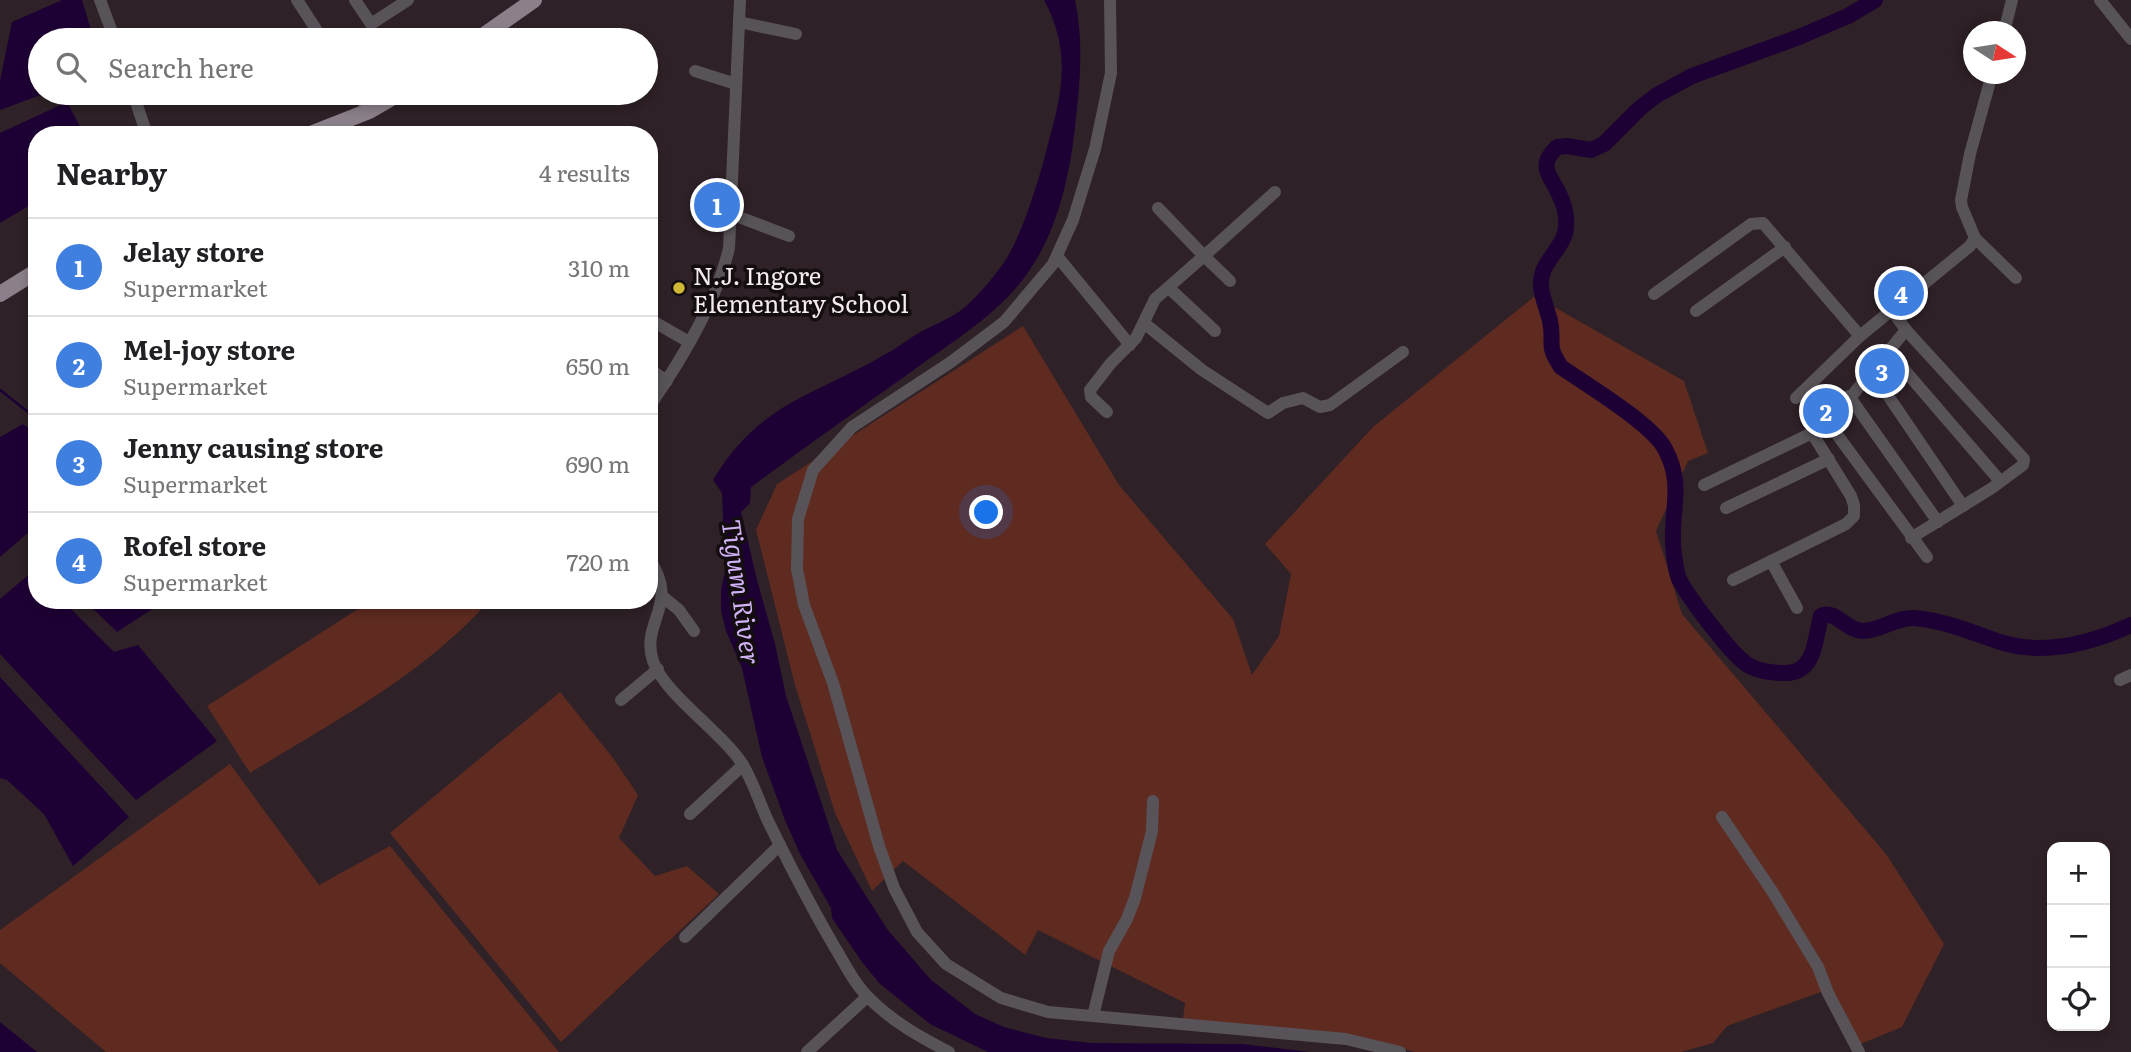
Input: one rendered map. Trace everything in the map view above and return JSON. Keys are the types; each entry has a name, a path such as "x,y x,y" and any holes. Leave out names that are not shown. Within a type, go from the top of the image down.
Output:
{"main road":[{"path":"494,28 534,0"},
{"path":"331,126 379,105"},
{"path":"0,294 28,277"}],"street":[{"path":"100,0 110,28"},
{"path":"297,0 315,28"},
{"path":"355,0 372,24 408,0"},
{"path":"658,394 689,342 725,266 729,248 740,0"},
{"path":"1110,0 1111,73 1095,149 1073,220 1053,264 1004,322 951,362 852,426 813,470 798,519 797,569 804,605 833,683 879,846 894,888 917,932 946,964 1001,998 1048,1012 1346,1039 1400,1052"},
{"path":"2007,21 2012,0"},
{"path":"2100,0 2131,39"},
{"path":"739,22 796,34"},
{"path":"695,71 736,84"},
{"path":"1989,84 1970,154 1961,200 1975,238 2016,278"},
{"path":"137,105 144,126"},
{"path":"365,105 369,111"},
{"path":"1107,412 1091,397 1090,390 1111,363 1130,345 1155,299 1275,192"},
{"path":"1158,208 1230,281"},
{"path":"731,214 789,236"},
{"path":"1654,294 1751,224 1763,223 1860,336"},
{"path":"1796,398 1860,336 1970,246 1975,238"},
{"path":"1696,311 1785,247"},
{"path":"1057,256 1130,345"},
{"path":"1168,288 1215,331"},
{"path":"1891,309 1906,330 2024,460 2023,465 2000,481 1911,538"},
{"path":"1144,323 1202,370 1268,413 1283,403 1303,398 1320,407 1330,405 1403,352"},
{"path":"658,324 689,342"},
{"path":"1704,485 1812,433 1827,421 1872,372 1906,330"},
{"path":"1889,352 2000,481"},
{"path":"1872,372 1963,506"},
{"path":"658,375 667,381"},
{"path":"1849,396 1938,522"},
{"path":"1827,421 1927,557"},
{"path":"1733,580 1846,524 1854,516 1851,496 1812,433"},
{"path":"1727,508 1829,459"},
{"path":"1772,561 1797,608"},
{"path":"658,576 663,597 654,624 651,648 653,663 666,682 743,765 818,918 867,997 890,1018 949,1052"},
{"path":"663,597 679,610 694,631"},
{"path":"621,700 658,669"},
{"path":"690,814 743,765"},
{"path":"1093,1016 1109,951 1128,919 1135,898 1152,831 1153,801"},
{"path":"1722,817 1772,891 1818,967 1828,993 1859,1052"},
{"path":"685,937 780,845"},
{"path":"818,1052 844,1026 867,997"},
{"path":"807,1052 858,1007"}],"shaded area":[{"path":"1535,296 1684,381 1708,453 1688,461 1656,531 1682,614 1886,854 1944,944 1902,1027 1858,1045 1832,988 1727,1026 1713,1043 1681,1052 1414,1052 1393,1045 1183,1019 1185,1003 1038,930 1025,955 903,861 872,891 835,813 795,685 756,530 777,484 1023,326 1119,485 1233,619 1252,675 1279,636 1291,574 1265,544 1373,427"},
{"path":"358,609 481,609 436,652 407,674 346,715 250,773 207,706"},
{"path":"560,692 613,758 638,795 619,838 655,876 687,866 719,894 561,1042 390,833"},
{"path":"230,764 319,885 390,846 559,1052 106,1052 0,963 0,930"}],"water":[{"path":"62,0 82,0 90,28 28,28 28,100 0,110 0,81 12,22"},
{"name":"Tigum River","path":"1044,0 1075,0 1080,64 1075,127 1066,182 1049,236 1031,268 991,313 751,487 750,503 741,512 786,696 837,850 887,929 931,980 975,1014 1004,1027 1046,1038 1091,1043 1242,1044 1309,1052 988,1052 930,1024 880,984 832,918 831,908 800,854 785,820 762,757 742,668 726,631 721,610 725,572 722,493 713,480 731,454 769,417 960,311 983,289 1010,252 1035,189 1058,106 1061,54 1053,18"},
{"path":"61,105 69,105 80,126 28,126 28,206 0,223 0,133"},
{"path":"23,424 28,428 28,533 0,557 0,437"},
{"path":"28,575 28,609 71,609 114,652 138,645 217,741 136,800 0,654 0,599"},
{"path":"93,609 152,609 117,632"},
{"path":"0,677 129,817 73,866 44,814 7,780 0,778"},
{"path":"0,1022 37,1052 0,1052"}],"waterway":[{"path":"1875,0 1848,16 1799,37 1692,76 1657,95 1640,108 1604,144 1591,150 1557,147 1546,165 1564,205 1565,232 1544,269 1541,283 1550,321 1553,353 1561,367 1647,428 1665,449 1674,476 1673,540 1679,579 1719,636 1749,666 1781,673 1803,667 1809,661 1821,616 1826,615 1832,615 1851,628 1863,631 1907,618 1925,619 1997,641 2031,648 2065,646 2099,638 2131,625"},
{"path":"0,390 28,412"}],"place":[{"name":"Jelay store","path":"717,205"},
{"name":"N.J. Ingore Elementary School","path":"679,288"},
{"name":"Rofel store","path":"1901,293"},
{"name":"Jenny causing store","path":"1882,371"},
{"name":"Mel-joy store","path":"1826,411"}]}
